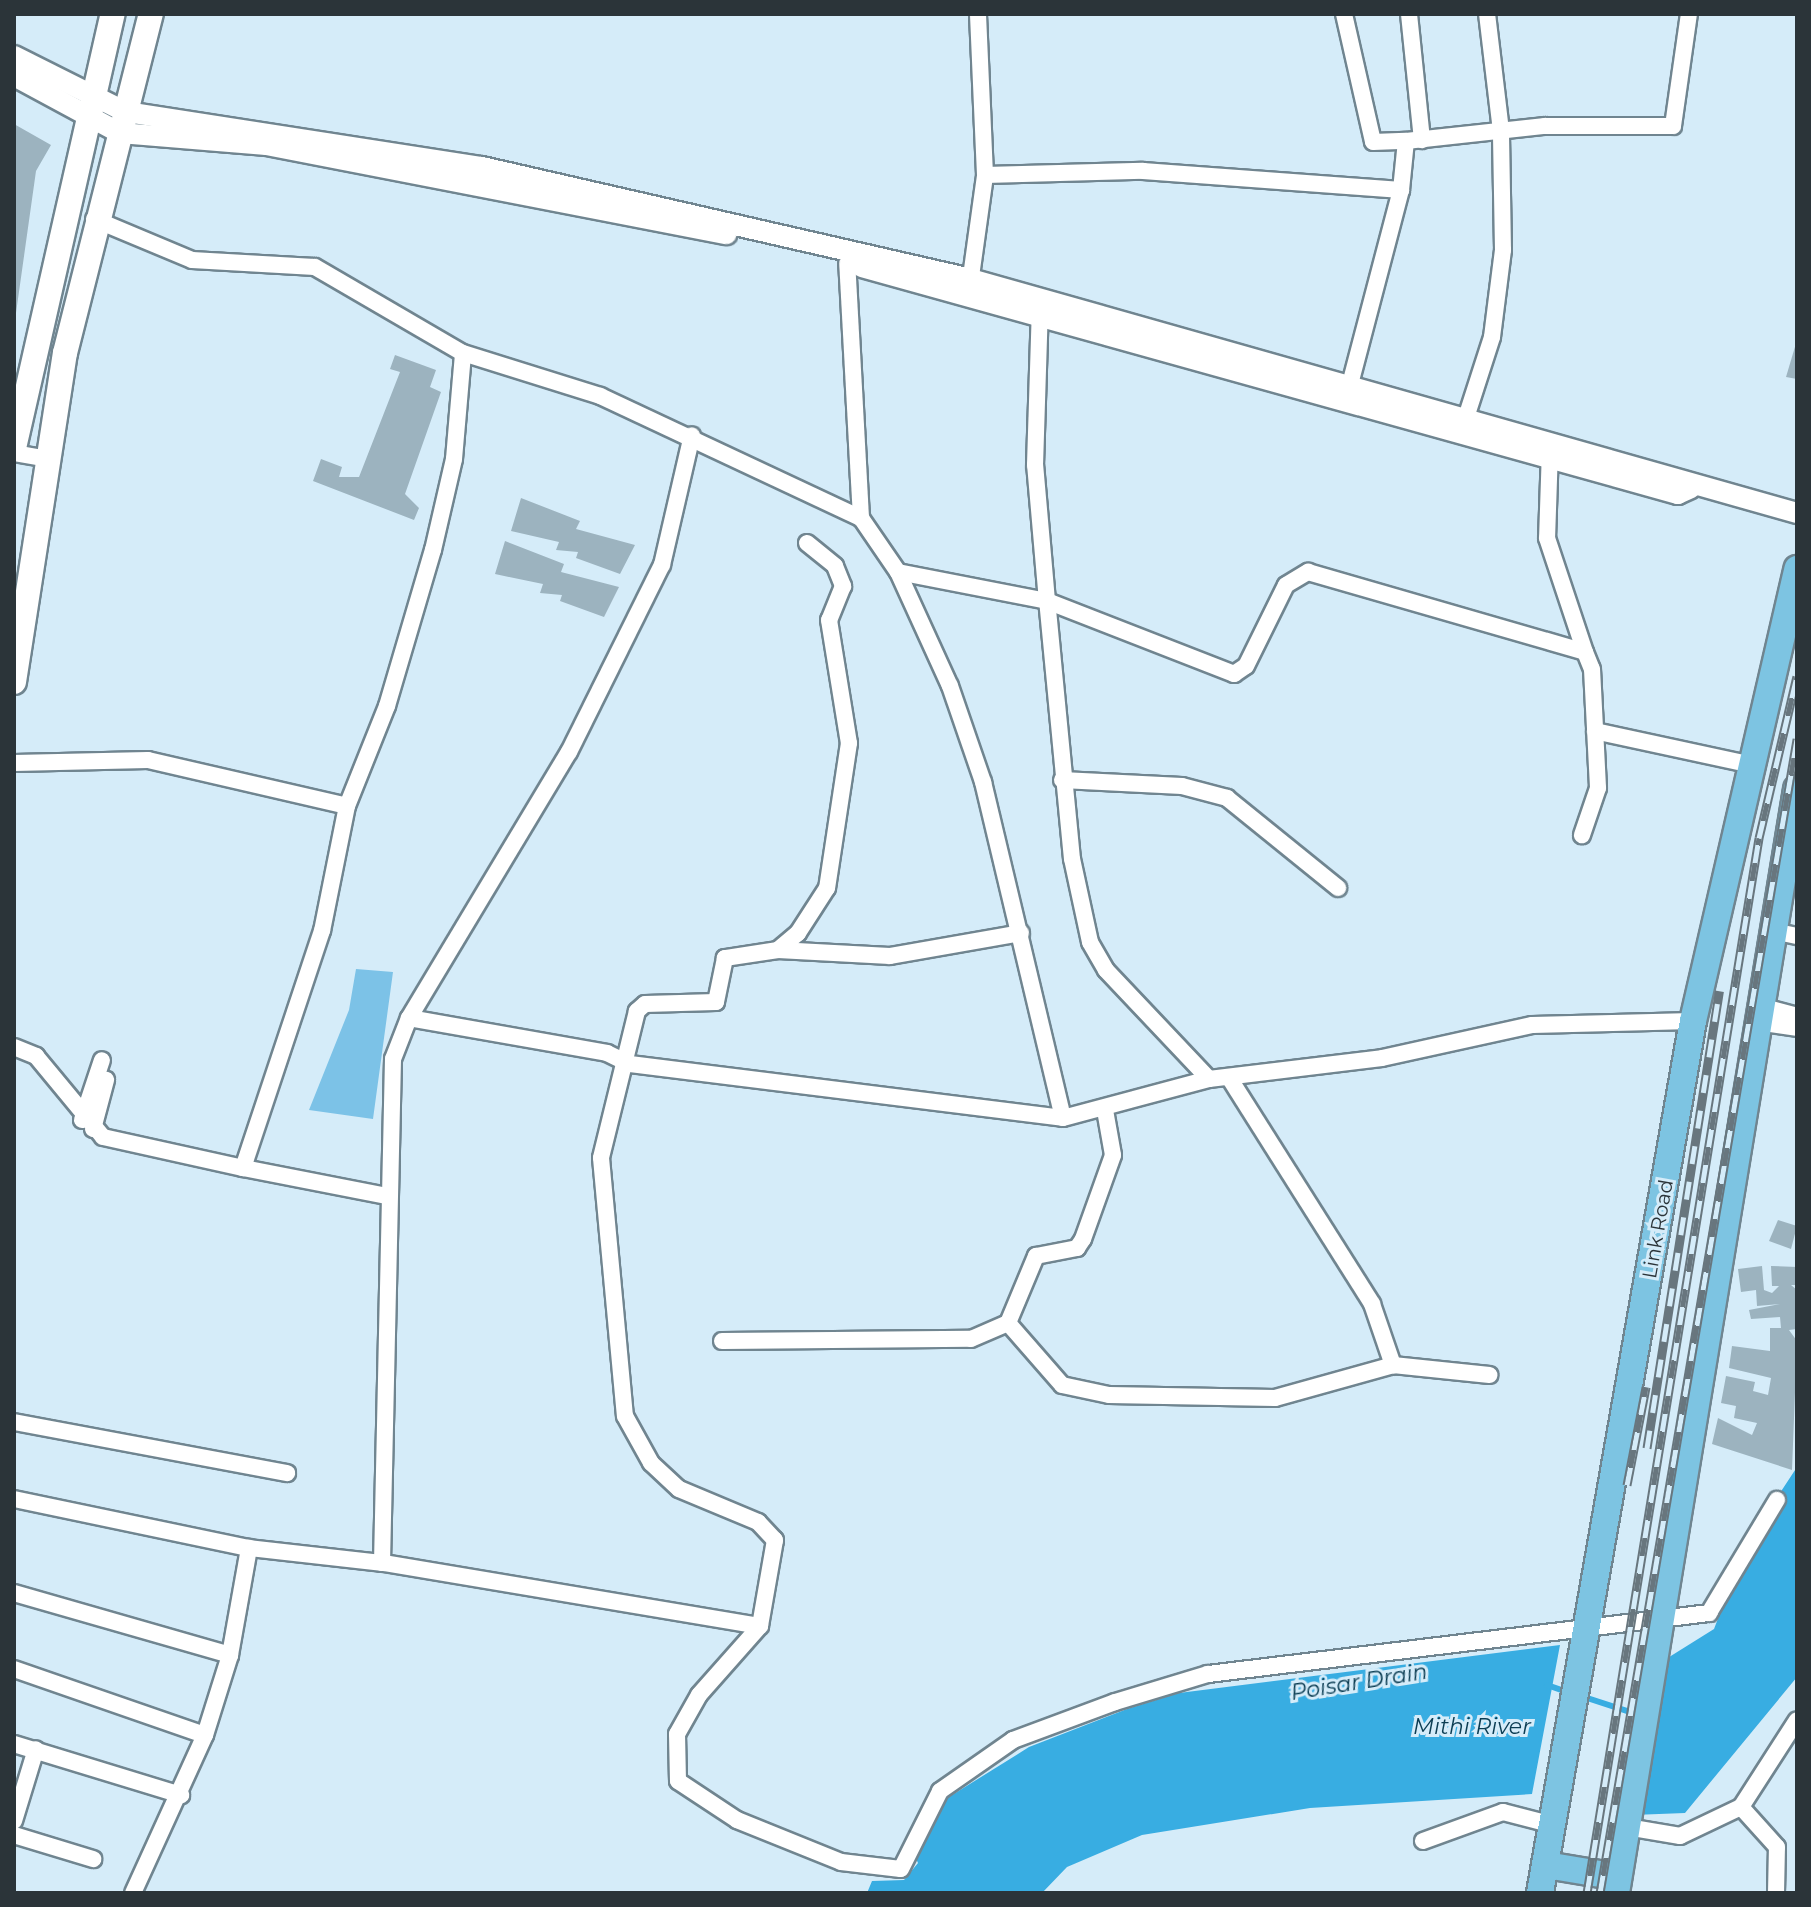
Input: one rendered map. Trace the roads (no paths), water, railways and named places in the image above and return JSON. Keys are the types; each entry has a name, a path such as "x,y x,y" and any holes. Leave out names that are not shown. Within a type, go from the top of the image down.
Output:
{"main road":[{"path":"14,450 113,14"},
{"path":"14,682 48,459 94,219 151,14"},
{"name":"Link Road","path":"1540,1893 1591,1628 1693,1021 1747,764 1797,569"},
{"path":"1546,1865 1617,1885 1758,1014 1785,933 1797,789"}],"street":[{"path":"970,287 985,175 978,14"},
{"path":"1344,14 1373,142 1501,131 1673,126 1689,14"},
{"path":"1349,389 1414,140 1409,14"},
{"path":"1464,423 1492,337 1503,250 1501,131 1487,14"},
{"path":"14,56 90,109"},
{"path":"14,76 123,122 268,137 480,175 711,224 970,287 1349,389 1551,448 1683,479 1691,488 1797,513"},
{"path":"985,175 1143,171 1401,190"},
{"path":"94,219 192,260 315,267 463,353 600,396 692,435 861,518 898,572 959,713 1021,933 1063,1118"},
{"path":"782,241 847,263 896,269"},
{"path":"847,263 861,518"},
{"path":"1041,305 1035,465 1062,780 1090,942 1106,970 1209,1079"},
{"path":"243,1168 322,931 347,806 387,706 433,550 454,459 463,353"},
{"path":"382,1563 387,1196 393,1059 409,1018 569,752 662,565 692,435"},
{"path":"1551,448 1547,538 1585,652 1595,731 1598,788 1582,835"},
{"path":"14,450 48,459"},
{"path":"778,950 798,933 827,888 849,743 829,620 843,586 835,566 807,543"},
{"path":"898,572 1047,601 1234,674 1246,666 1286,585 1308,572 1585,652"},
{"path":"1595,731 1747,764"},
{"path":"14,763 148,760 347,806"},
{"path":"1062,780 1182,786 1227,798 1338,888"},
{"path":"1021,933 890,956 778,950 725,958 716,1002 645,1004 637,1011 630,1064 601,1158 625,1416 651,1463 679,1489 758,1522 775,1540 760,1626 699,1695 677,1734 678,1781 737,1820 841,1862 901,1869 940,1791 1013,1740 1115,1702 1208,1674 1591,1628 1662,1614 1709,1613 1777,1500"},
{"path":"1758,1014 1797,1016"},
{"path":"1758,1014 1797,1028"},
{"path":"409,1018 607,1053 630,1064 1063,1118 1105,1110 1209,1079 1230,1079 1382,1058 1532,1025 1693,1021"},
{"path":"14,1047 36,1056 88,1125 103,1137 387,1196"},
{"path":"88,1125 105,1064"},
{"path":"1230,1079 1372,1304 1393,1365"},
{"path":"722,1341 971,1339 1008,1323 1036,1256 1077,1248 1083,1239 1113,1155 1105,1110"},
{"path":"1008,1323 1062,1385 1109,1395 1275,1398 1393,1365 1489,1375"},
{"path":"14,1422 287,1473"},
{"path":"14,1499 249,1548 382,1563 760,1626"},
{"path":"133,1893 181,1795 205,1735 230,1655 249,1548"},
{"path":"14,1593 230,1655"},
{"path":"14,1669 205,1735"},
{"path":"1628,1820 1680,1836 1741,1807 1797,1720"},
{"path":"14,1744 181,1795"},
{"path":"14,1821 36,1749"},
{"path":"1741,1807 1777,1847 1776,1893"},
{"path":"1423,1841 1503,1812 1555,1815"},
{"path":"14,1835 93,1859"}],"water":[{"path":"1797,1467 1797,1677 1685,1813 1633,1815 1666,1659 1714,1629 1746,1545"},
{"name":"Mithi River","path":"1560,1645 1532,1794 1310,1808 1142,1835 1067,1867 1042,1893 867,1893 872,1881 904,1880 918,1863 910,1846 941,1802 1029,1747 1127,1709 1179,1693"}],"waterway":[{"name":"Poisar Drain","path":"1547,1685 1570,1693"},
{"name":"Poisar Drain","path":"1581,1696 1639,1715"}],"railway":[{"path":"1587,1893 1759,838 1797,676"},
{"path":"1600,1893 1797,739"},
{"path":"1647,1448 1719,991"},
{"path":"1627,1485 1646,1387"}]}
